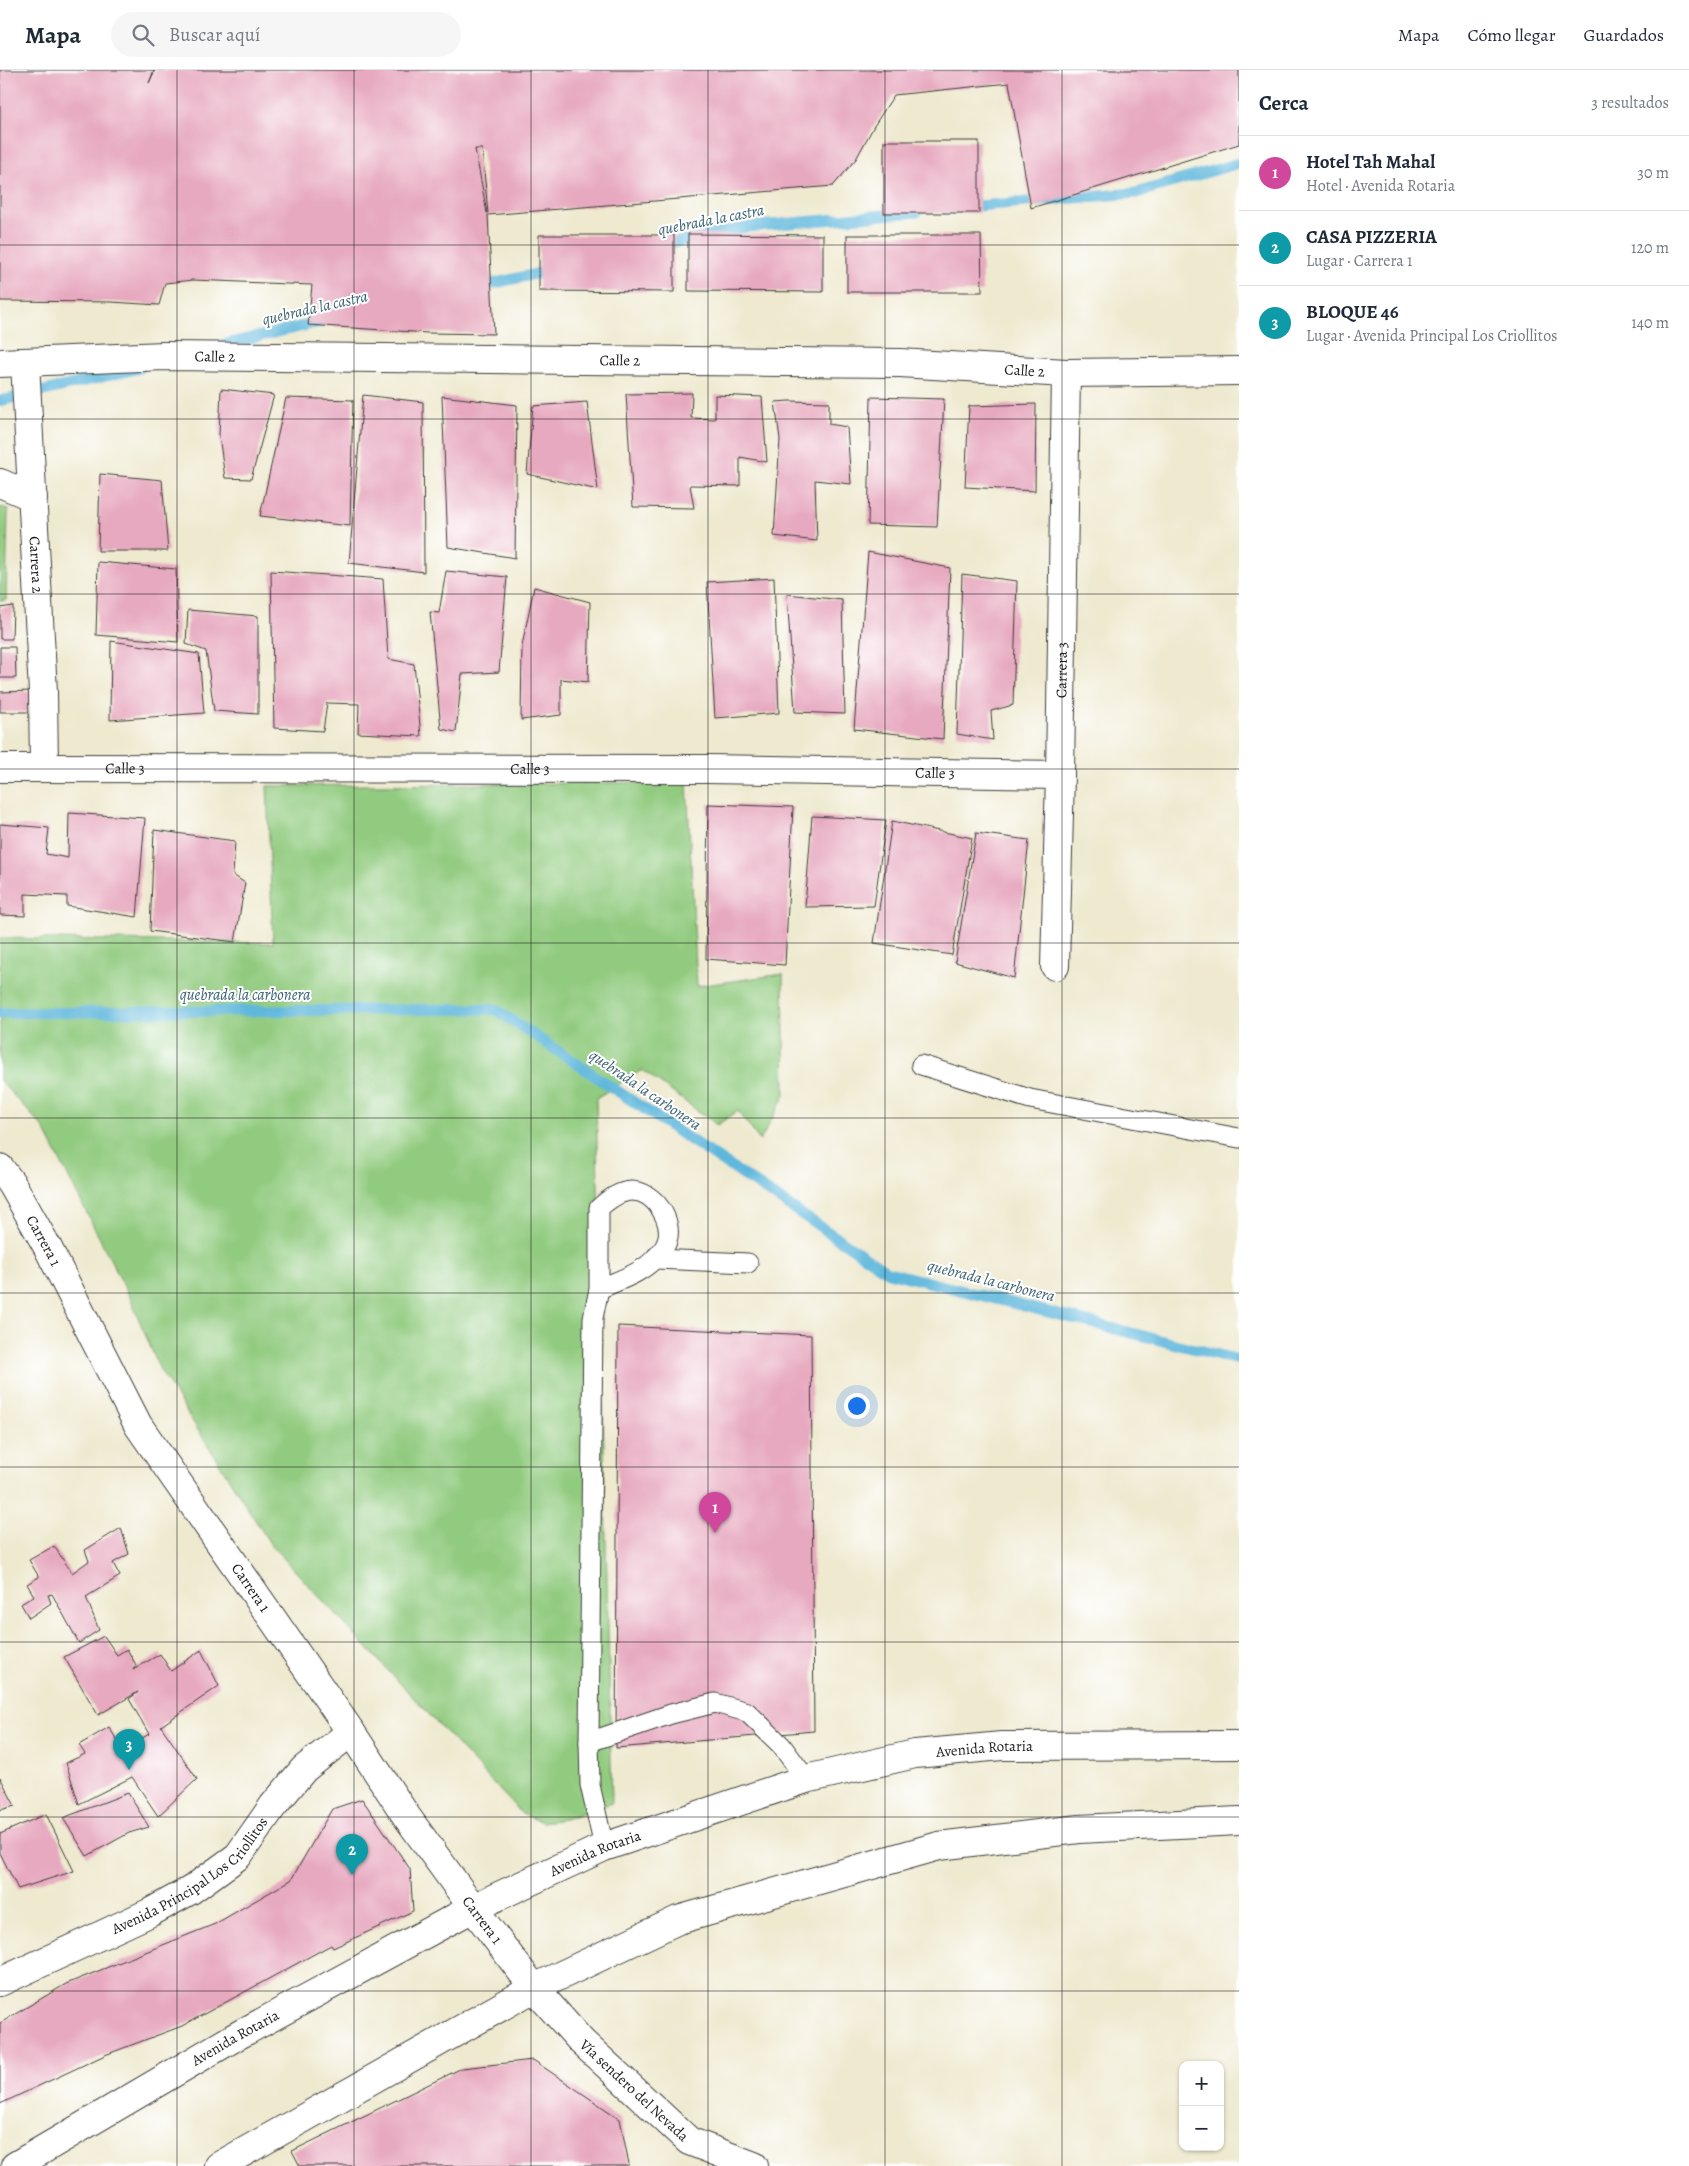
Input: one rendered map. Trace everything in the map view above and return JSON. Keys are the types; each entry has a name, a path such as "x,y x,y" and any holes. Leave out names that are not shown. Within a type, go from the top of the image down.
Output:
{"street":[{"name":"Calle 2","path":"12,363 164,356 900,363 1066,372 1239,371"},
{"name":"Carrera 2","path":"12,363 33,497 43,692 44,768"},
{"name":"Carrera 3","path":"1055,966 1066,372"},
{"path":"0,483 33,497"},
{"name":"Calle 3","path":"0,768 708,770 1060,775"},
{"name":"Carrera 1","path":"0,1168 12,1184 48,1248 138,1425 351,1732 407,1817 534,1988"},
{"name":"Avenida Principal Los Criollitos","path":"0,1982 151,1912 191,1890 238,1856 273,1806 304,1769 351,1732"},
{"name":"Avenida Rotaria","path":"16,2166 235,2037 473,1908 604,1847 806,1779 915,1754 1002,1746 1239,1745"},
{"path":"219,2166 534,1988 678,1920 938,1846 1078,1828 1239,1821"},
{"name":"Vía sendero del Nevada","path":"534,1988 582,2042 688,2141 754,2166"}],"lane":[{"path":"921,1065 1030,1099 1239,1138"},
{"path":"599,1289 635,1272 656,1258 668,1241 666,1216 652,1198 633,1191 612,1197 598,1208 599,1289 593,1318 589,1742 590,1785 604,1847"},
{"path":"656,1258 748,1264"},
{"path":"589,1742 671,1714 715,1703 747,1712 781,1745 806,1779"}],"green space":[{"path":"0,507 8,509 6,600 0,601"},
{"path":"687,782 697,986 783,974 785,1095 760,1141 738,1111 717,1125 642,1070 596,1098 612,1803 565,1819 542,1822 522,1814 271,1545 160,1370 130,1298 43,1127 0,1081 0,938 273,943 267,786"}],"building":[{"path":"0,70 154,70 149,83 155,70 1239,70 1239,144 1031,208 1009,83 894,95 856,159 833,186 488,215 494,334 428,333 308,325 312,285 193,280 165,283 159,305 111,302 0,301","holes":["475,149 482,149 488,213"]},
{"path":"884,141 979,141 979,213 884,213"},
{"path":"688,234 823,235 823,292 688,291"},
{"path":"539,235 674,235 674,292 539,291"},
{"path":"847,235 981,235 982,292 847,292"},
{"path":"221,389 274,395 251,479 225,478 219,436"},
{"path":"692,393 691,418 715,419 715,395 762,397 767,462 740,457 740,486 690,485 694,508 633,507 626,394"},
{"path":"363,395 423,402 424,572 349,563"},
{"path":"442,396 517,405 515,558 448,547"},
{"path":"871,397 944,399 937,527 868,525"},
{"path":"286,398 353,400 350,526 260,516"},
{"path":"587,402 598,490 527,474 533,406"},
{"path":"775,402 829,402 829,424 847,427 851,484 815,480 817,541 774,536 780,439"},
{"path":"1036,404 1035,491 965,487 969,406"},
{"path":"100,474 162,480 168,551 98,551"},
{"path":"868,552 950,568 943,739 854,729"},
{"path":"98,562 176,569 178,642 96,635"},
{"path":"271,571 383,579 388,659 414,664 421,736 358,733 359,704 327,703 323,731 274,728"},
{"path":"446,571 507,577 499,672 462,674 456,732 441,729 430,612 439,613"},
{"path":"962,574 1017,581 1013,705 991,711 993,740 957,734"},
{"path":"774,578 779,713 715,718 707,582"},
{"path":"534,587 590,602 588,682 561,679 561,715 521,720 522,646"},
{"path":"787,594 842,600 845,714 795,712"},
{"path":"13,606 12,639 0,639 0,608"},
{"path":"188,610 258,616 258,714 214,711 206,651 186,644"},
{"path":"111,641 199,654 204,713 110,720"},
{"path":"0,647 15,647 16,678 0,678"},
{"path":"33,691 32,712 0,712 0,692"},
{"path":"708,804 793,807 785,965 706,959"},
{"path":"69,813 145,818 137,917 67,906 67,896 25,894 25,916 0,915 0,824 49,828 46,854 68,858"},
{"path":"812,816 886,820 874,906 805,907"},
{"path":"892,821 972,838 952,955 874,943"},
{"path":"154,830 235,841 233,875 245,883 235,942 150,931"},
{"path":"976,833 1029,840 1014,978 955,962"},
{"path":"618,1326 811,1335 814,1731 616,1748"},
{"path":"121,1528 129,1554 113,1563 120,1576 86,1597 99,1630 79,1643 52,1594 48,1595 51,1603 29,1618 21,1604 34,1596 27,1584 39,1577 29,1560 54,1546 72,1573 89,1561 85,1550"},
{"path":"104,1636 117,1655 127,1649 136,1665 133,1670 160,1654 171,1671 201,1650 219,1686 161,1726 197,1779 158,1816 132,1777 79,1804 66,1763 85,1754 79,1745 109,1727 123,1750 149,1734 129,1699 138,1692 98,1715 64,1657"},
{"path":"0,1777 15,1806 0,1810"},
{"path":"128,1793 149,1827 129,1833 87,1856 63,1818"},
{"path":"362,1799 410,1869 413,1911 333,1948 331,1945 182,2026 105,2055 0,2104 0,2023 66,1984 215,1924 291,1880 332,1809"},
{"path":"46,1814 74,1871 18,1889 0,1853 0,1834"},
{"path":"533,2060 620,2119 629,2164 627,2166 300,2166 292,2151 462,2068"}],"waterway":[{"name":"quebrada la castra","path":"966,207 1136,193 1239,163"},
{"name":"quebrada la castra","path":"659,246 746,227 917,212"},
{"name":"quebrada la castra","path":"478,287 553,270"},
{"name":"quebrada la castra","path":"217,346 321,322"},
{"name":"quebrada la castra","path":"40,392 140,368"},
{"name":"quebrada la castra","path":"0,401 21,396"},
{"name":"quebrada la carbonera","path":"0,1013 495,1009 888,1272 1239,1360"}],"place":[{"name":"Hotel Tah Mahal","path":"715,1533"},
{"name":"BLOQUE 46","path":"129,1770"},
{"name":"CASA PIZZERIA","path":"352,1875"}]}
